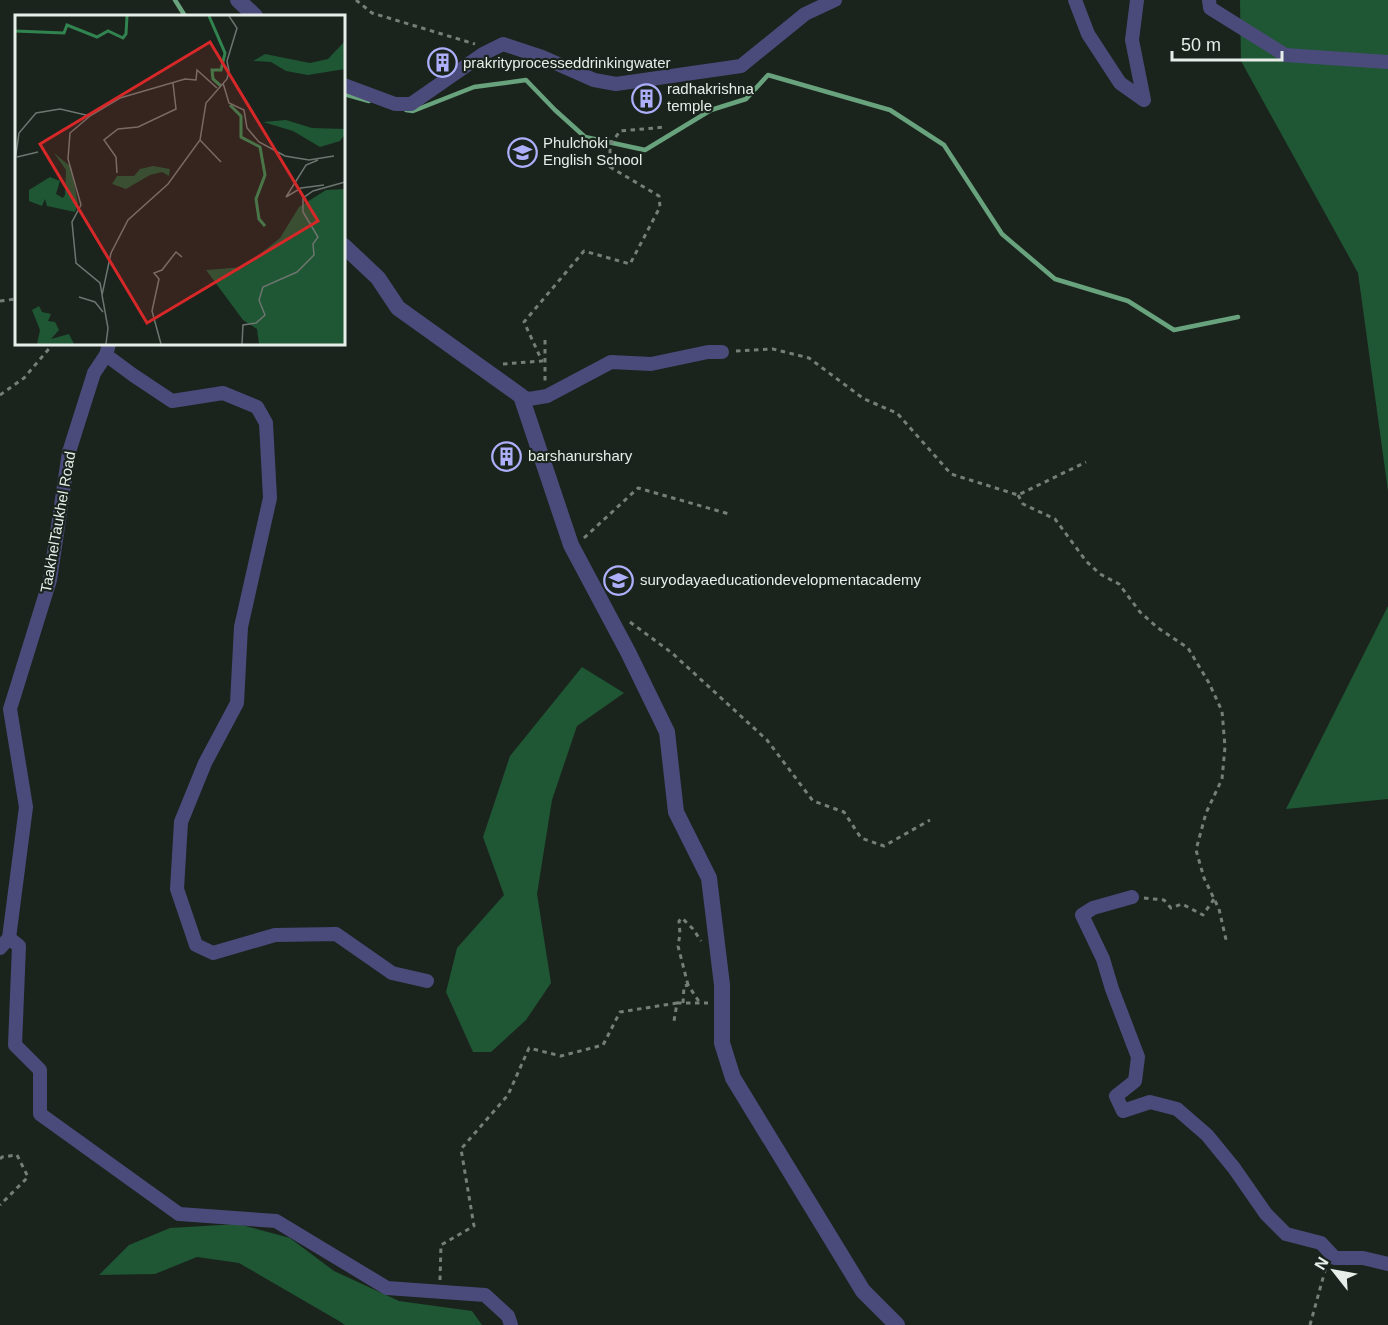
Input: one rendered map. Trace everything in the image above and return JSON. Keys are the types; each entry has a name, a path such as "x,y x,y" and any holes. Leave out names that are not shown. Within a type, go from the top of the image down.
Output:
{"street":[{"path":"238,0 254,15"},
{"path":"345,85 395,104 411,104 503,44 542,57 594,80 616,84 741,66 804,14 835,0"},
{"path":"1075,0 1088,34 1120,83 1144,100 1132,40 1137,0"},
{"path":"1209,0 1210,8 1285,55 1388,62"},
{"path":"345,247 378,278 398,308 521,396 530,399 547,396 610,362 651,364 708,352 722,352"},
{"path":"107,349 133,375 172,401 223,393 257,407 266,423 270,498 241,627 237,703 205,763 181,822 177,889 196,945 213,953 275,935 336,933 392,973 428,981"},
{"name":"TaakhelTaukhel Road","path":"4,943 26,807 10,709 50,580 69,452 94,373 107,349"},
{"path":"521,396 568,536 667,732 676,812 709,878 722,985 722,1042 733,1078 863,1291 897,1325"},
{"path":"1132,897 1093,908 1082,915 1103,959 1138,1057 1135,1081 1116,1096 1123,1111 1149,1102 1177,1108 1207,1135 1234,1168 1266,1214 1286,1234 1321,1244 1335,1258 1363,1258 1388,1264"},
{"path":"4,943 19,946 15,1045 40,1070 40,1114 179,1214 276,1221 387,1288 485,1295 508,1316 511,1325"}],"path":[{"path":"356,0 372,13 447,34 491,50"},
{"path":"489,373 500,364 542,361 524,322 584,251 630,264 660,207 658,196 610,167 610,145 620,131 666,127"},
{"path":"0,302 15,299"},
{"path":"539,397 545,387 545,340"},
{"path":"0,395 24,378 52,345"},
{"path":"722,352 773,350 809,358 864,399 897,413 951,474 1018,495 1086,462"},
{"path":"568,536 584,539 638,488 729,514"},
{"path":"1018,495 1023,504 1055,519 1086,561 1100,574 1119,584 1140,612 1158,628 1188,648 1209,683 1222,711 1225,747 1222,779 1206,813 1196,850 1204,878 1219,909 1227,944"},
{"path":"612,621 626,619 672,653 768,740 813,801 844,812 861,838 884,846 930,820"},
{"path":"1132,897 1164,900 1171,908 1182,904 1203,915 1214,899"},
{"path":"700,1003 688,985 678,945 679,921 682,918 704,945"},
{"path":"683,1003 684,986 688,985"},
{"path":"439,1291 441,1245 474,1226 461,1149 508,1095 530,1048 561,1056 603,1045 620,1012 677,1003 722,1003"},
{"path":"674,1021 677,1003"},
{"path":"0,1205 28,1177 17,1155 1,1157"},
{"path":"1310,1325 1327,1261 1332,1255"}],"green space":[{"path":"1240,0 1388,0 1388,491 1358,273 1241,61"},
{"path":"1388,606 1388,799 1286,809"},
{"path":"582,667 624,693 577,726 552,800 537,894 551,983 526,1020 491,1052 473,1052 446,992 457,948 504,895 483,837 510,756"},
{"path":"238,1224 290,1238 334,1271 399,1301 472,1311 482,1325 345,1325 239,1263 197,1257 155,1274 99,1275 129,1245 170,1228"}],"waterway":[{"path":"175,0 184,15"},
{"path":"406,110 413,111 474,87 526,80 585,137 645,150 711,110 746,99 768,75 890,110 944,145 1002,234 1055,279 1128,301 1174,330 1238,317"},
{"path":"345,94 369,101"}],"place":[{"name":"prakrityprocesseddrinkingwater","path":"442,63"},
{"name":"radhakrishna temple","path":"646,98"},
{"name":"Phulchoki English School","path":"522,152"},
{"name":"barshanurshary","path":"507,456"},
{"name":"suryodayaeducationdevelopmentacademy","path":"619,580"}]}
